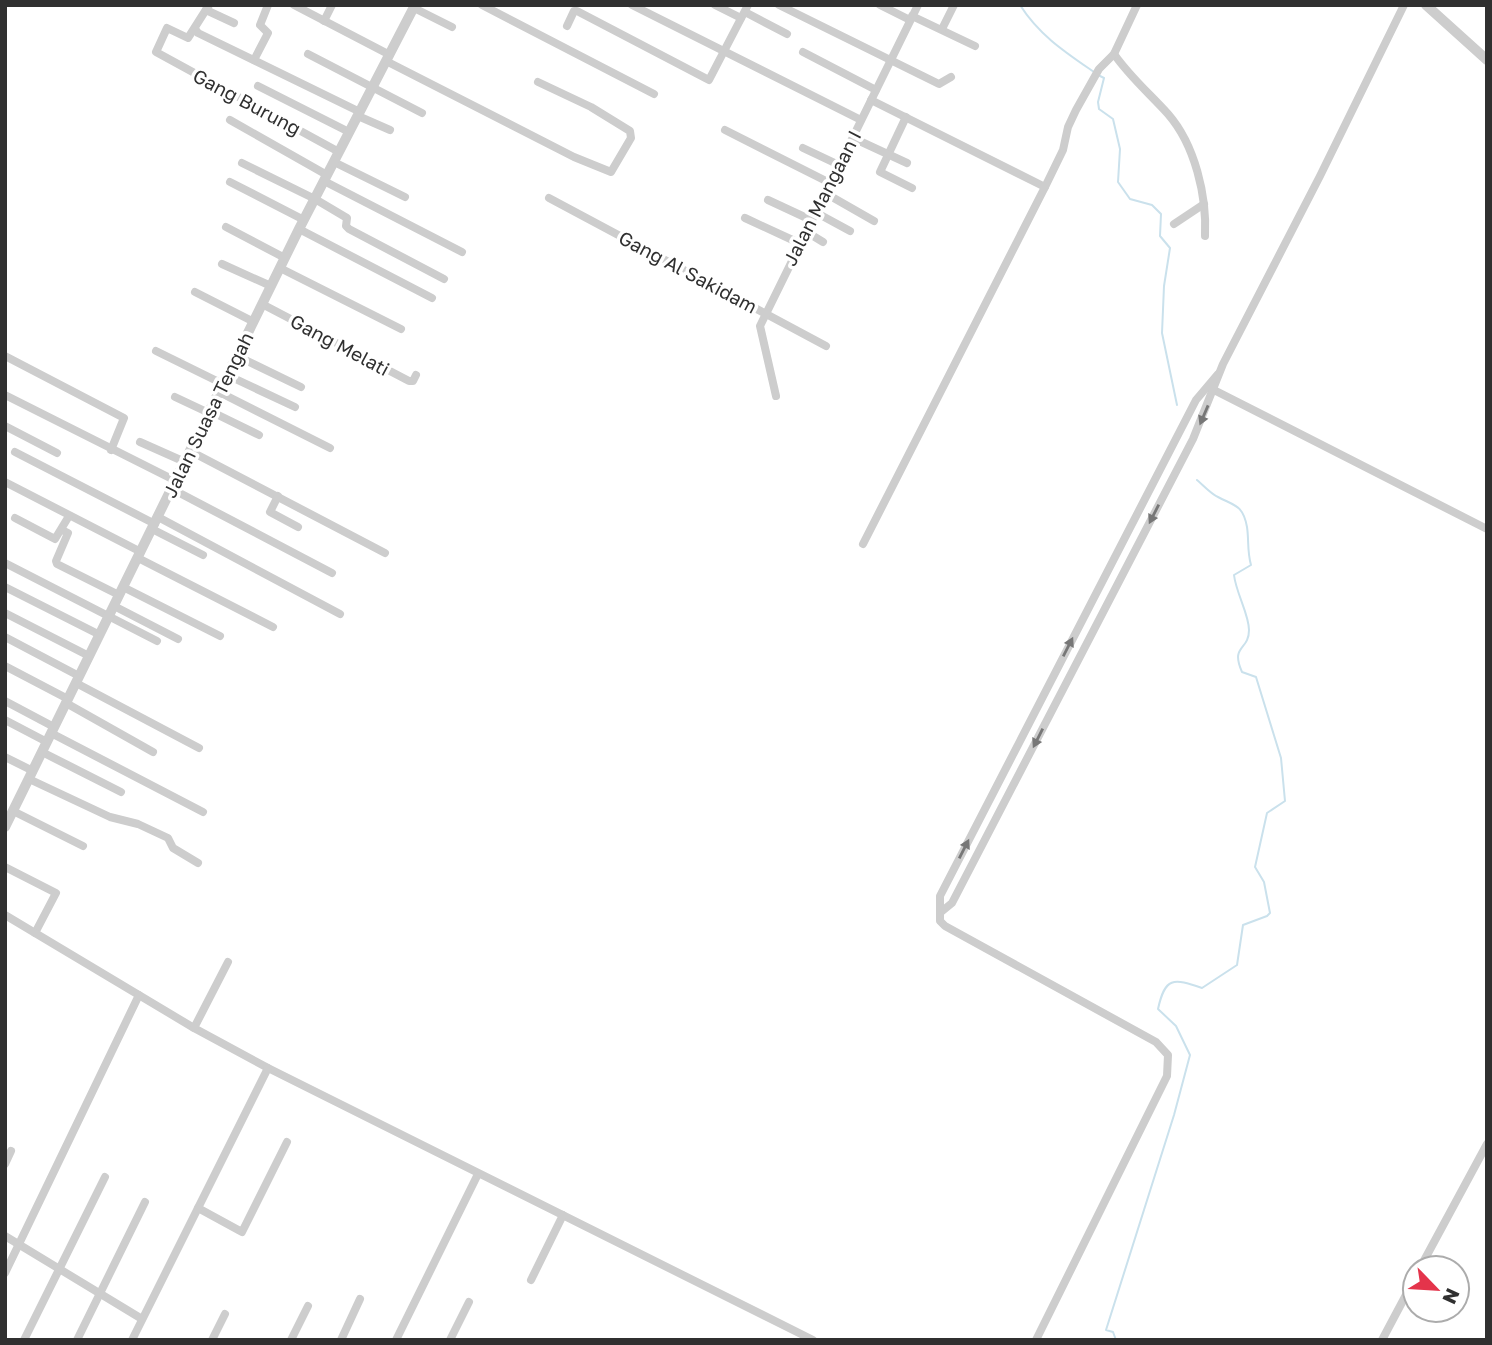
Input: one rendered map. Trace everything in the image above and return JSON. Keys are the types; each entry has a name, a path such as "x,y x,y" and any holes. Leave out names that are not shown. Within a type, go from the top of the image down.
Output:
{"street":[{"path":"254,60 268,33 260,25 268,5"},
{"path":"294,5 574,157 611,172 631,138 630,131 591,107 538,82"},
{"path":"324,21 332,5"},
{"path":"482,5 654,94"},
{"path":"632,5 861,120"},
{"path":"715,5 745,12 788,34"},
{"path":"779,5 939,84 951,77"},
{"path":"880,5 942,29 975,46"},
{"name":"Jalan Mangaan I","path":"776,396 759,328 918,5"},
{"path":"942,29 954,5"},
{"path":"863,544 1045,187 1063,150 1068,127 1097,72 1114,54 1137,5"},
{"path":"941,912 952,904 1193,439 1210,388 1404,5"},
{"path":"1426,5 1487,60"},
{"path":"414,6 452,27"},
{"name":"Jalan Suasa Tengah","path":"8,818 301,225 414,6"},
{"path":"233,23 208,8 195,29 198,33 390,130"},
{"path":"567,26 576,11 709,80 745,12"},
{"name":"Gang Burung","path":"195,29 188,38 167,28 156,52 404,197"},
{"path":"803,52 876,90"},
{"path":"307,54 422,113"},
{"path":"1114,54 1127,73 1174,123 1188,149 1204,204 1205,236"},
{"path":"258,86 349,132"},
{"path":"871,100 1045,187"},
{"path":"906,117 880,174 912,188"},
{"path":"230,120 326,178 462,252"},
{"path":"725,130 830,183"},
{"path":"853,138 907,163"},
{"path":"803,148 838,165"},
{"path":"242,163 315,199 347,218 346,226 349,229 443,279"},
{"path":"230,182 432,298"},
{"path":"825,193 874,221"},
{"name":"Gang Al Sakidam","path":"549,198 827,346"},
{"path":"768,200 850,231"},
{"path":"1174,224 1204,204"},
{"path":"745,218 799,243"},
{"path":"226,227 282,263 401,329"},
{"path":"805,232 823,242"},
{"path":"222,264 271,286"},
{"path":"195,292 254,322"},
{"name":"Gang Melati","path":"262,304 409,381 413,381 416,375"},
{"path":"156,351 223,384 330,448"},
{"path":"5,356 124,418 111,450"},
{"path":"237,356 301,387"},
{"path":"223,384 295,407"},
{"path":"1210,388 1487,529"},
{"path":"1036,1340 1167,1076 1168,1055 1156,1042 945,926 940,921 940,896 1196,400 1210,388"},
{"path":"5,395 111,450 332,573"},
{"path":"175,397 259,435"},
{"path":"5,426 57,453"},
{"path":"140,442 185,462"},
{"path":"190,451 385,554"},
{"path":"15,452 340,614"},
{"path":"5,482 273,627"},
{"path":"278,496 270,512 298,527"},
{"path":"15,518 55,539 69,516"},
{"path":"155,523 203,555"},
{"path":"62,530 68,533 57,564 178,639"},
{"path":"5,563 220,636"},
{"path":"5,587 100,635"},
{"path":"116,601 158,641"},
{"path":"5,613 89,656"},
{"path":"5,637 200,748"},
{"path":"5,666 153,752"},
{"path":"5,701 49,739 121,792"},
{"path":"5,720 203,812"},
{"path":"5,757 31,775 110,817 138,824 168,838 173,848 198,863"},
{"path":"8,818 83,846"},
{"path":"5,867 56,892 37,930"},
{"path":"5,915 37,930 194,1028 268,1068 813,1340"},
{"path":"194,1028 228,962"},
{"path":"5,1273 139,995"},
{"path":"132,1340 268,1068"},
{"path":"198,1208 242,1231 287,1142"},
{"path":"1428,1254 1487,1144"},
{"path":"5,1164 11,1151"},
{"path":"396,1340 478,1174"},
{"path":"24,1340 105,1177"},
{"path":"77,1340 145,1202"},
{"path":"531,1280 563,1215"},
{"path":"5,1236 142,1319"},
{"path":"341,1340 360,1299"},
{"path":"450,1340 469,1302"},
{"path":"1382,1340 1401,1304"},
{"path":"291,1340 308,1306"},
{"path":"212,1340 225,1314"}],"waterway":[{"path":"1020,5 1044,34 1094,72"},
{"path":"1098,75 1104,78 1098,102 1099,109 1113,119 1120,149 1118,182 1130,199 1152,205 1161,214 1160,236 1170,248 1164,286 1162,333 1177,405"},
{"path":"1116,1340 1113,1332 1106,1330 1174,1115 1190,1055 1176,1026 1158,1009 1161,998 1167,986 1172,983 1202,988 1237,965 1243,925 1270,913 1264,882 1255,867 1267,813 1285,801 1281,758 1256,677 1242,672 1238,657 1249,630 1234,575 1251,565 1247,527 1241,510 1215,496 1197,480"}]}
